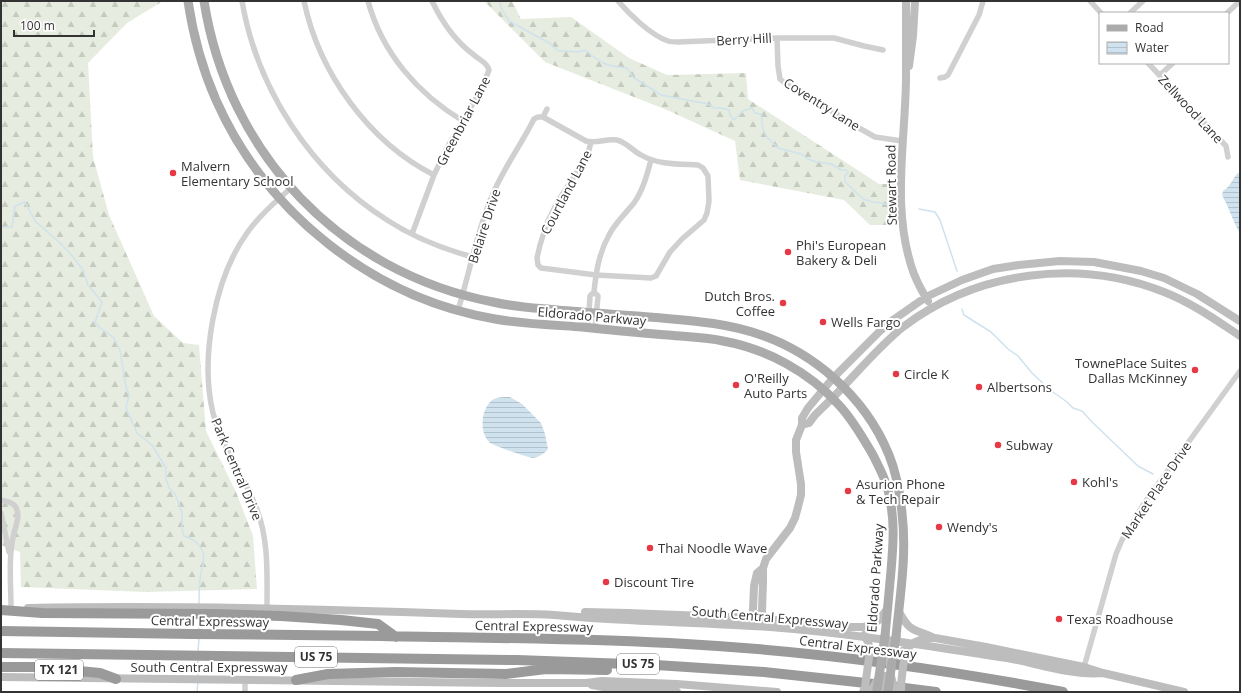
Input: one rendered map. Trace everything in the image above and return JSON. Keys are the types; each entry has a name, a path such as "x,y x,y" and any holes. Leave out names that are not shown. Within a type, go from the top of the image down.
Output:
{"highway":[{"path":"4,609 42,613 213,611 378,624 396,637"},
{"name":"Central Expressway","path":"1,631 606,640 686,644 760,649 914,667 1063,692"},
{"name":"US 75","path":"1,653 517,660 656,665 772,673 936,692"},
{"path":"296,680 328,674 396,672 506,674 546,669 606,670 656,665"},
{"name":"TX 121","path":"1,667 37,667 100,673 116,679"}],"main road":[{"name":"Eldorado Parkway","path":"189,1 192,26 216,101 230,129 248,159 279,198 326,244 378,278 416,296 483,317 506,321 702,338 740,344 769,354 796,369 824,390 840,405 868,446 886,483 890,499 893,542 885,636 886,667"},
{"name":"Eldorado Parkway","path":"204,1 209,31 217,60 236,106 259,147 291,188 324,221 342,236 386,265 418,280 462,295 506,305 693,321 753,332 781,343 816,363 853,397 878,432 890,456 902,512 904,558 896,637 894,649 886,667 880,692"},
{"name":"Stewart Road","path":"906,1 906,80 902,141 901,208 903,227 914,273 917,282 932,307"},
{"name":"Stewart Road","path":"906,80 909,71 914,36 915,1"},
{"path":"756,618 753,610 754,586 757,573 763,568 766,559 790,528 797,512 801,495 796,440 802,426 802,418 808,408 833,378 876,335 893,320 926,297 962,280 993,269 1029,263 1060,261 1094,262 1124,267 1164,278 1197,294 1240,321"},
{"path":"1074,261 1075,274"},
{"path":"378,278 386,265"},
{"path":"802,426 809,423 902,328 932,307 964,292 991,283 1023,276 1059,273 1075,274 1115,278 1142,284 1166,293 1202,312 1240,336"},
{"path":"691,337 693,321"},
{"path":"702,338 726,336 746,341 751,338 753,332"},
{"path":"876,335 884,345"},
{"path":"868,446 881,461 886,471 896,504 902,512"},
{"path":"892,513 897,514 899,517 900,548 904,558"},
{"name":"South Central Expressway","path":"213,611 267,608 552,615 771,627 923,645 1014,660 1089,675 1103,673"},
{"path":"841,627 871,626 888,608"},
{"name":"South Central Expressway","path":"552,615 568,612 628,612 756,618 841,627"},
{"path":"899,612 904,622 912,629 935,638"},
{"path":"841,627 862,634 873,644 886,667 895,692"},
{"path":"862,634 868,642 870,650 863,692"},
{"path":"880,692 886,667 900,653 921,640 935,638"},
{"name":"South Central Expressway","path":"935,638 1084,667 1103,673 1184,692"},
{"path":"901,692 905,659 907,650 910,646"},
{"name":"South Central Expressway","path":"1,677 586,683 602,681 676,684 777,692"},
{"name":"South Central Expressway","path":"586,683 603,687 677,692"}],"street":[{"path":"242,1 251,42 260,67 275,97 303,142 324,167 344,188 387,220 412,234 448,250 473,257"},
{"path":"304,1 311,27 321,52 346,97 380,136 400,154 422,169 434,175"},
{"path":"368,1 377,28 400,66 414,83 430,98 447,112 463,121"},
{"name":"Greenbriar Lane","path":"412,234 434,175 448,146 487,77 489,67 486,63 474,56 452,34 439,15 432,1"},
{"name":"Berry Hill","path":"618,1 637,20 652,32 669,42 777,38 834,38 883,50"},
{"path":"940,78 945,77 948,74 979,15 983,1"},
{"path":"1090,1 1100,12"},
{"path":"1131,12 1143,1"},
{"path":"1228,12 1240,1"},
{"name":"Coventry Lane","path":"777,38 778,66 780,79 783,82 875,137 902,141"},
{"name":"Zellwood Lane","path":"1149,64 1226,146 1228,157"},
{"path":"1160,75 1172,64"},
{"path":"547,110 544,117 582,139 591,142 618,140 640,155 651,160 698,166 703,168 708,176 709,201 704,220 682,239 670,252 656,276 651,278 596,275"},
{"name":"Belaire Drive","path":"458,310 489,203 504,171 534,119 544,117"},
{"name":"Courtland Lane","path":"591,142 587,157 558,201 547,223 536,258 538,265 541,268 596,275"},
{"path":"591,328 593,313 598,296 594,292 597,266 602,249 619,219 634,203 646,179 651,160"},
{"name":"Park Central Drive","path":"267,608 266,551 264,535 256,506 224,443 213,414 209,385 208,353 218,298 231,262 245,235 254,223 291,188"},
{"name":"Market Place Drive","path":"1084,667 1116,554 1122,540 1146,502 1240,371"},
{"path":"1,500 16,506 18,514 10,556 4,609"},
{"path":"1,513 10,556"},
{"path":"245,679 245,692"}],"green space":[{"path":"1,1 163,1 127,23 88,63 93,157 109,215 154,316 183,343 199,345 206,431 236,492 253,536 257,589 145,592 21,587 20,552 1,545"},
{"path":"484,1 512,1 521,19 571,17 629,58 667,75 746,73 748,99 879,184 895,184 895,225 870,225 844,200 740,180 735,141 667,110 545,62"}],"water":[{"path":"1238,173 1240,173 1240,234 1222,195 1223,191 1228,187"},
{"path":"510,397 522,404 541,423 548,449 541,455 533,458 525,456 489,442 483,427 485,409 492,400"}],"waterway":[{"path":"500,1 501,8 509,21 551,44 558,51 579,52 585,50 604,64 627,68 633,77 661,95 708,104 714,108 729,110 730,115 734,120 743,111 752,108 755,113 761,114 763,130 767,137 778,148 801,154 808,159 817,162 831,164 841,170 846,170 848,172 845,176 845,182 863,199 895,207"},
{"path":"1,227 12,227 15,206 25,202 35,221 70,253 83,270 88,285 102,302 95,322 100,328 113,337 120,350 126,387 129,395 126,408 137,433 152,445 166,468 166,479 169,488 175,494 182,512 182,529 184,536 197,543 202,550 204,559 199,585 199,604"},
{"path":"919,209 935,212 940,220 957,271"},
{"path":"962,309 964,315 991,332 1008,349 1018,356 1032,373 1050,390 1073,408 1082,411 1138,466 1153,474"},
{"path":"199,618 199,630"},
{"path":"198,652 199,638"},
{"path":"198,660 198,676"},
{"path":"197,692 198,682"}],"place":[{"name":"Malvern Elementary School","path":"173,173"},
{"name":"Phi's European Bakery & Deli","path":"788,252"},
{"name":"Dutch Bros. Coffee","path":"783,303"},
{"name":"Wells Fargo","path":"823,322"},
{"name":"TownePlace Suites Dallas McKinney","path":"1195,370"},
{"name":"Circle K","path":"896,374"},
{"name":"O'Reilly Auto Parts","path":"736,385"},
{"name":"Albertsons","path":"979,387"},
{"name":"Subway","path":"998,445"},
{"name":"Kohl's","path":"1074,482"},
{"name":"Asurion Phone & Tech Repair","path":"848,491"},
{"name":"Wendy's","path":"939,527"},
{"name":"Thai Noodle Wave","path":"650,548"},
{"name":"Discount Tire","path":"606,582"},
{"name":"Texas Roadhouse","path":"1059,619"}]}
